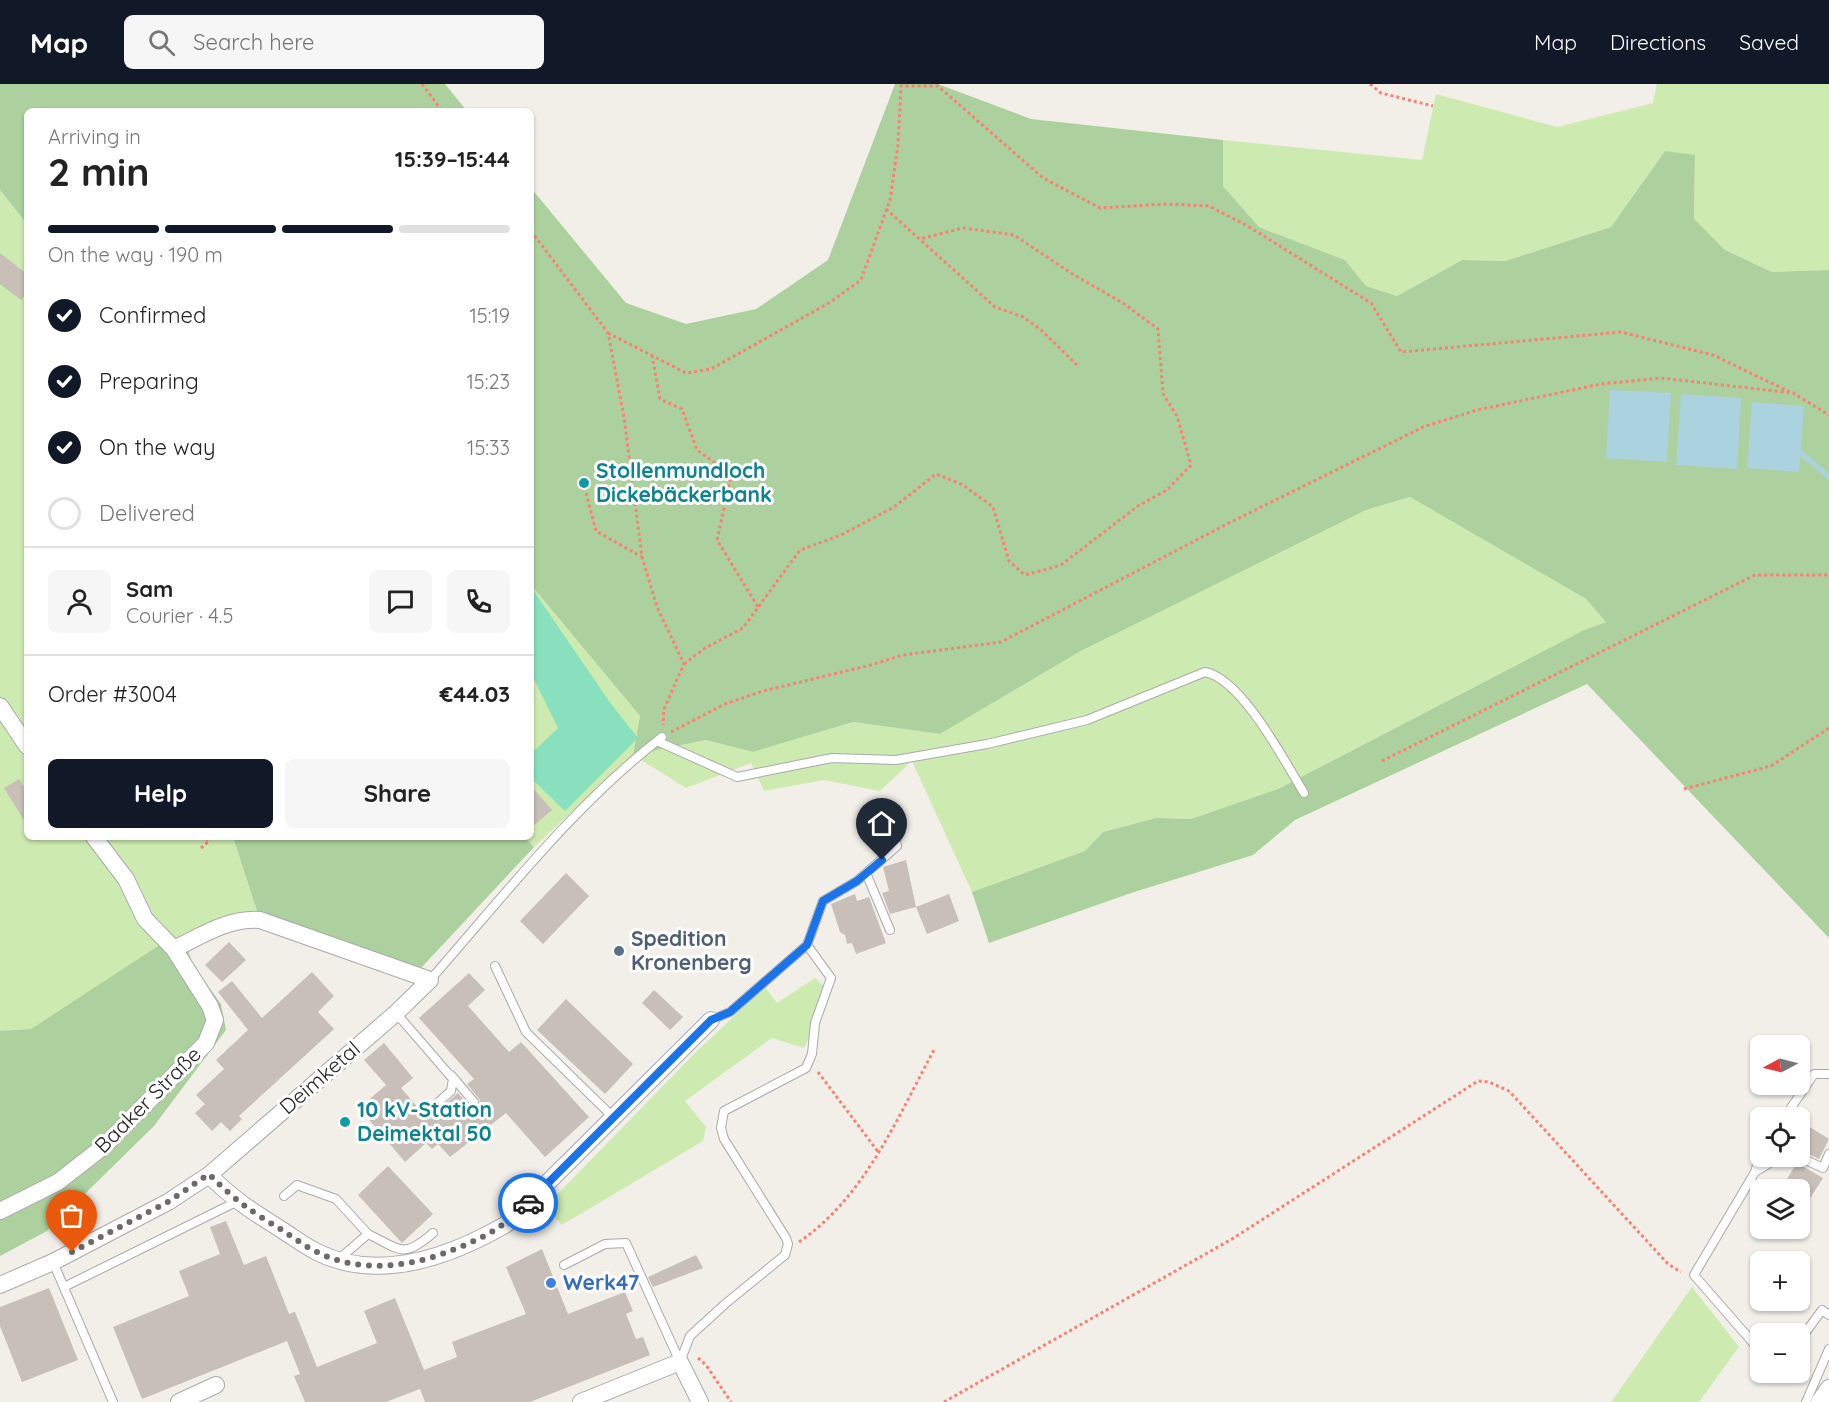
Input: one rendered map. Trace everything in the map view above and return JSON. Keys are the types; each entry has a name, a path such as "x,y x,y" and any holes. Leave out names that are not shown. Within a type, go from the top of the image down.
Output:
{"street":[{"path":"0,706 24,742"},
{"name":"Baaker Straße","path":"0,1211 58,1182 104,1146 206,1043 215,1020 210,1006 174,949 145,919 126,879 96,840"},
{"path":"174,949 230,922 242,919 260,920 430,980"},
{"name":"Deimketal","path":"0,1285 53,1262 168,1202 209,1174 396,1013 430,980"},
{"path":"209,1174 236,1202 318,1253 339,1260 383,1267 430,1259 480,1239 505,1225 711,1020"},
{"path":"581,1402 680,1362 700,1402"},
{"path":"179,1402 216,1385"},
{"path":"1819,1402 1829,1388"}],"lane":[{"path":"430,980 544,850 631,761 660,739 737,777 832,758 896,760 987,744 1087,720 1205,672 1220,676 1260,721 1304,793"},
{"path":"711,1020 730,1012 807,945 823,901 866,873 897,846 891,815"},
{"path":"866,873 890,930"},
{"path":"680,1362 690,1336 787,1250 786,1238 724,1139 722,1119 724,1112 806,1068 810,1061 815,1023 831,978 807,945"},
{"path":"495,966 526,1032 614,1118"},
{"path":"396,1013 474,1102"},
{"path":"432,1108 451,1091 453,1083 450,1074"},
{"path":"1792,1107 1814,1074 1829,1074"},
{"path":"1810,1162 1824,1168 1829,1154"},
{"path":"1750,1339 1694,1275 1756,1167"},
{"path":"1755,1172 1763,1167"},
{"path":"284,1196 297,1185 336,1199 368,1234 400,1250 414,1249 433,1233"},
{"path":"64,1287 236,1202"},
{"path":"339,1260 368,1234"},
{"path":"564,1265 605,1244 626,1243 680,1362"},
{"path":"53,1262 113,1402"},
{"path":"1810,1326 1822,1310 1829,1315"},
{"path":"1806,1402 1829,1348"}],"path":[{"path":"422,84 440,108"},
{"path":"1370,84 1381,93 1433,105"},
{"path":"608,333 686,373 711,369 829,303 861,280 886,209 898,145 901,86 938,86 1043,178 1100,208 1166,204 1209,206 1246,225 1371,303 1401,352 1621,332 1713,356 1793,393 1829,415"},
{"path":"886,209 995,307 1023,317 1040,329 1077,365"},
{"path":"660,739 664,709 684,664 705,648 743,628 800,550 841,535 894,507 936,474 963,485 993,507 1009,561 1025,575 1061,564 1138,506 1167,490 1191,465 1177,416 1163,394 1158,328 1123,303 1014,236 963,228 920,239"},
{"path":"534,235 608,333 624,417 642,557 657,607 684,664"},
{"path":"652,355 660,399 682,409 697,450 722,468 730,481 717,540 758,607"},
{"path":"660,739 725,704 763,691 871,665 903,654 1001,642 1229,523 1413,432 1477,410 1601,384 1661,378 1793,393"},
{"path":"586,493 596,531 642,557"},
{"path":"1382,761 1755,575 1829,575"},
{"path":"1684,789 1772,766 1829,728"},
{"path":"201,848 208,840"},
{"path":"787,1250 813,1232 870,1170 934,1050"},
{"path":"810,1061 879,1153"},
{"path":"944,1402 1232,1239 1478,1081 1489,1082 1509,1091 1668,1264 1677,1271 1694,1275"},
{"path":"680,1362 692,1356 700,1359 731,1402"}],"green space":[{"path":"0,84 445,84 465,108 24,108 24,220 0,190"},
{"path":"895,84 938,84 1031,119 1223,140 1223,186 1259,227 1345,260 1366,286 1397,296 1462,260 1505,261 1611,227 1665,151 1695,155 1694,219 1725,250 1772,272 1829,270 1829,938 1587,684 1295,820 1253,855 1131,893 989,943 972,892 1085,851 1103,832 1156,818 1191,819 1278,789 1584,630 1606,622 1586,599 1410,497 1366,510 1079,652 940,734 853,722 753,752 706,740 633,755 640,716 534,589 534,192 626,303 686,324 756,309 828,260"},
{"path":"1657,84 1829,84 1829,270 1772,272 1725,250 1694,220 1695,156 1665,151 1611,227 1505,261 1462,260 1397,296 1366,286 1345,260 1259,227 1223,186 1223,140 1422,160 1436,94 1557,127 1653,103"},
{"path":"0,190 24,220 24,840 234,840 257,911 161,944 31,1030 0,1031"},
{"path":"1410,497 1586,599 1606,622 1584,630 1278,789 1191,819 1156,818 1103,832 1085,851 972,892 912,761 880,791 824,780 764,791 751,763 686,788 633,755 706,740 753,752 853,722 940,734 1079,652 1366,510"},
{"path":"534,589 640,716 633,755 534,847 528,840 534,840"},
{"path":"534,591 611,704 638,738 565,811 534,781 534,751 558,728 534,679"},
{"path":"234,840 528,840 534,847 421,968 257,911"},
{"path":"183,935 193,965 221,1004 226,1030 154,1126 47,1231 0,1256 0,1031 31,1029 161,944"},
{"path":"815,978 826,988 804,1048 772,1038 685,1101 706,1127 703,1141 562,1225 545,1207 697,1051 765,987 777,1003"},
{"path":"1692,1287 1739,1347 1699,1402 1611,1402"}],"water":[{"path":"1610,390 1671,393 1667,462 1606,458"},
{"path":"1681,394 1741,398 1737,469 1676,465"},
{"path":"1752,402 1804,406 1799,472 1747,468"}],"building":[{"path":"0,253 24,272 24,296 21,300 0,284"},
{"path":"19,779 24,787 24,820 4,788"},
{"path":"534,789 552,810 534,825"},
{"path":"906,860 916,907 890,914 882,893 889,891 883,867"},
{"path":"566,873 589,896 543,944 520,921"},
{"path":"855,894 857,901 869,897 886,943 856,954 852,943 847,944 845,935 840,932 831,904"},
{"path":"949,894 959,921 927,934 916,907"},
{"path":"229,942 246,960 222,982 205,965"},
{"path":"312,972 334,996 318,1012 334,1029 239,1116 242,1119 230,1131 221,1122 212,1131 195,1113 205,1104 196,1095 224,1069 216,1060 248,1030 218,992 232,981 262,1018"},
{"path":"469,973 485,990 468,1006 509,1052 521,1042 589,1117 545,1157 506,1113 450,1157 438,1144 432,1149 426,1143 405,1162 359,1108 386,1085 364,1060 384,1043 413,1078 401,1088 428,1119 458,1093 470,1107 478,1107 480,1100 467,1084 474,1079 419,1018"},
{"path":"654,990 683,1017 670,1030 642,1003"},
{"path":"566,999 633,1064 605,1094 537,1030"},
{"path":"1810,1127 1829,1139 1819,1159 1810,1155"},
{"path":"388,1166 433,1214 402,1243 358,1195"},
{"path":"1794,1167 1804,1167 1823,1178 1810,1198 1810,1179 1787,1179"},
{"path":"226,1221 244,1265 266,1256 289,1314 295,1312 317,1367 377,1343 364,1311 395,1298 424,1370 457,1357 452,1342 526,1314 506,1267 542,1249 568,1314 625,1292 633,1311 626,1314 636,1339 643,1337 650,1355 530,1402 425,1402 420,1389 386,1402 305,1402 294,1376 300,1374 287,1341 142,1399 113,1327 189,1296 179,1271 220,1254 210,1227"},
{"path":"696,1255 703,1268 653,1287 648,1277"},
{"path":"49,1288 78,1360 22,1382 0,1326 0,1307"}],"waterway":[{"path":"1801,453 1829,477"}],"way so far":[{"path":"72,1252 168,1202 209,1174 236,1202 318,1253 348,1263 383,1267 430,1259 480,1239 505,1225 528,1203"}],"place":[{"name":"Stollenmundloch Dickebäckerbank","path":"584,483"},
{"name":"Spedition Kronenberg","path":"619,951"},
{"name":"10 kV-Station Deimektal 50","path":"345,1122"},
{"name":"Werk47","path":"551,1283"}],"route":[{"path":"528,1203 711,1020 730,1012 807,945 823,901 857,881 882,860"}]}
